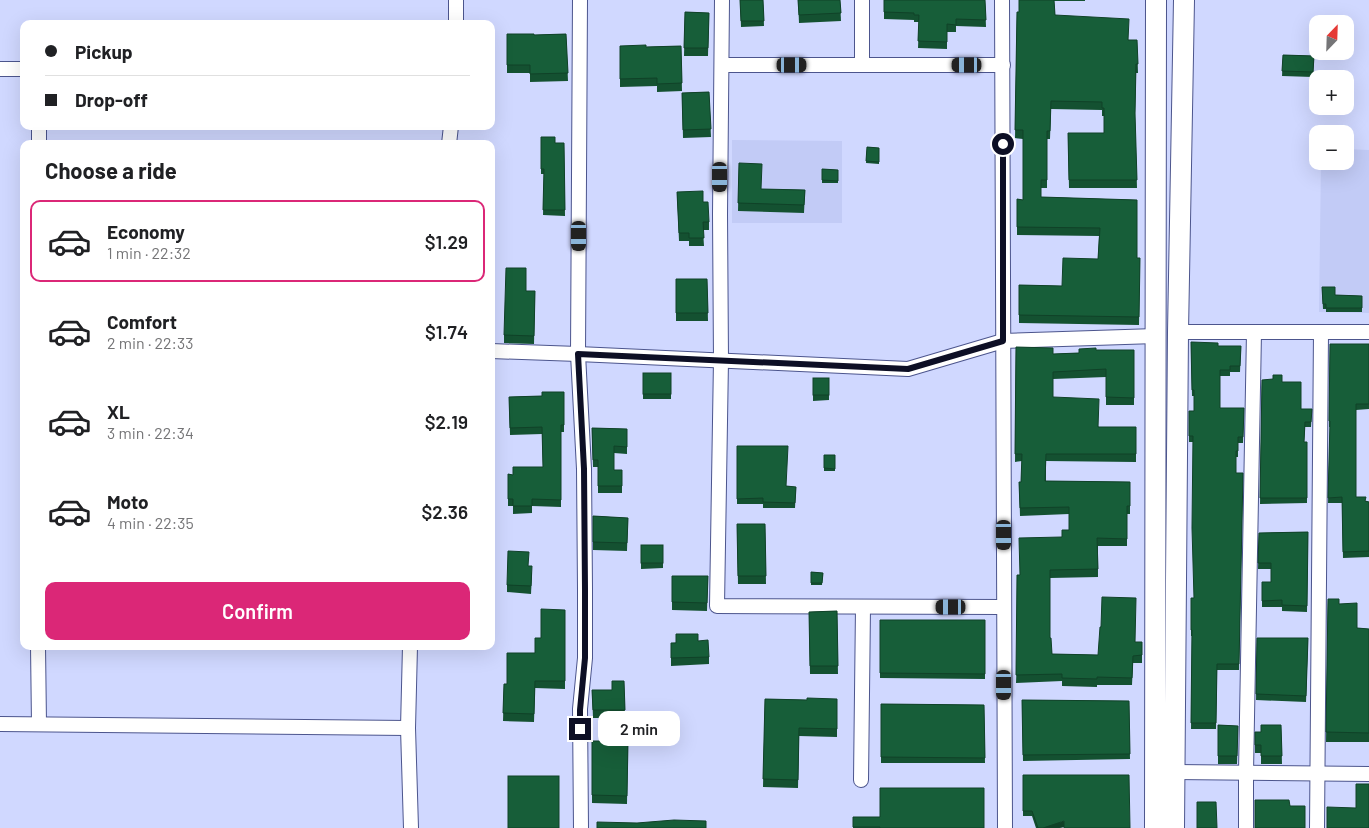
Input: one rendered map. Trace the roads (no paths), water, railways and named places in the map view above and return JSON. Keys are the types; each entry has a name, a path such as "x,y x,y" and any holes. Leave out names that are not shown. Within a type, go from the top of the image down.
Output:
{"street":[{"path":"456,0 456,20"},
{"path":"580,0 578,354 584,469 585,589 585,658 580,710 581,828"},
{"path":"722,0 721,360 717,606 1004,607"},
{"path":"862,0 862,65"},
{"path":"1002,0 1004,828"},
{"path":"1155,828 1156,0"},
{"path":"1174,828 1178,332 1184,0"},
{"path":"722,65 1002,65"},
{"path":"0,69 20,69"},
{"path":"1178,332 1369,332"},
{"path":"1246,828 1254,332"},
{"path":"1317,828 1321,332"},
{"path":"495,351 908,369 1003,341 1156,336"},
{"path":"861,780 863,606"},
{"path":"38,650 39,724"},
{"path":"410,650 408,728 411,828"},
{"path":"0,724 408,728"},
{"path":"1175,772 1369,774"}]}
